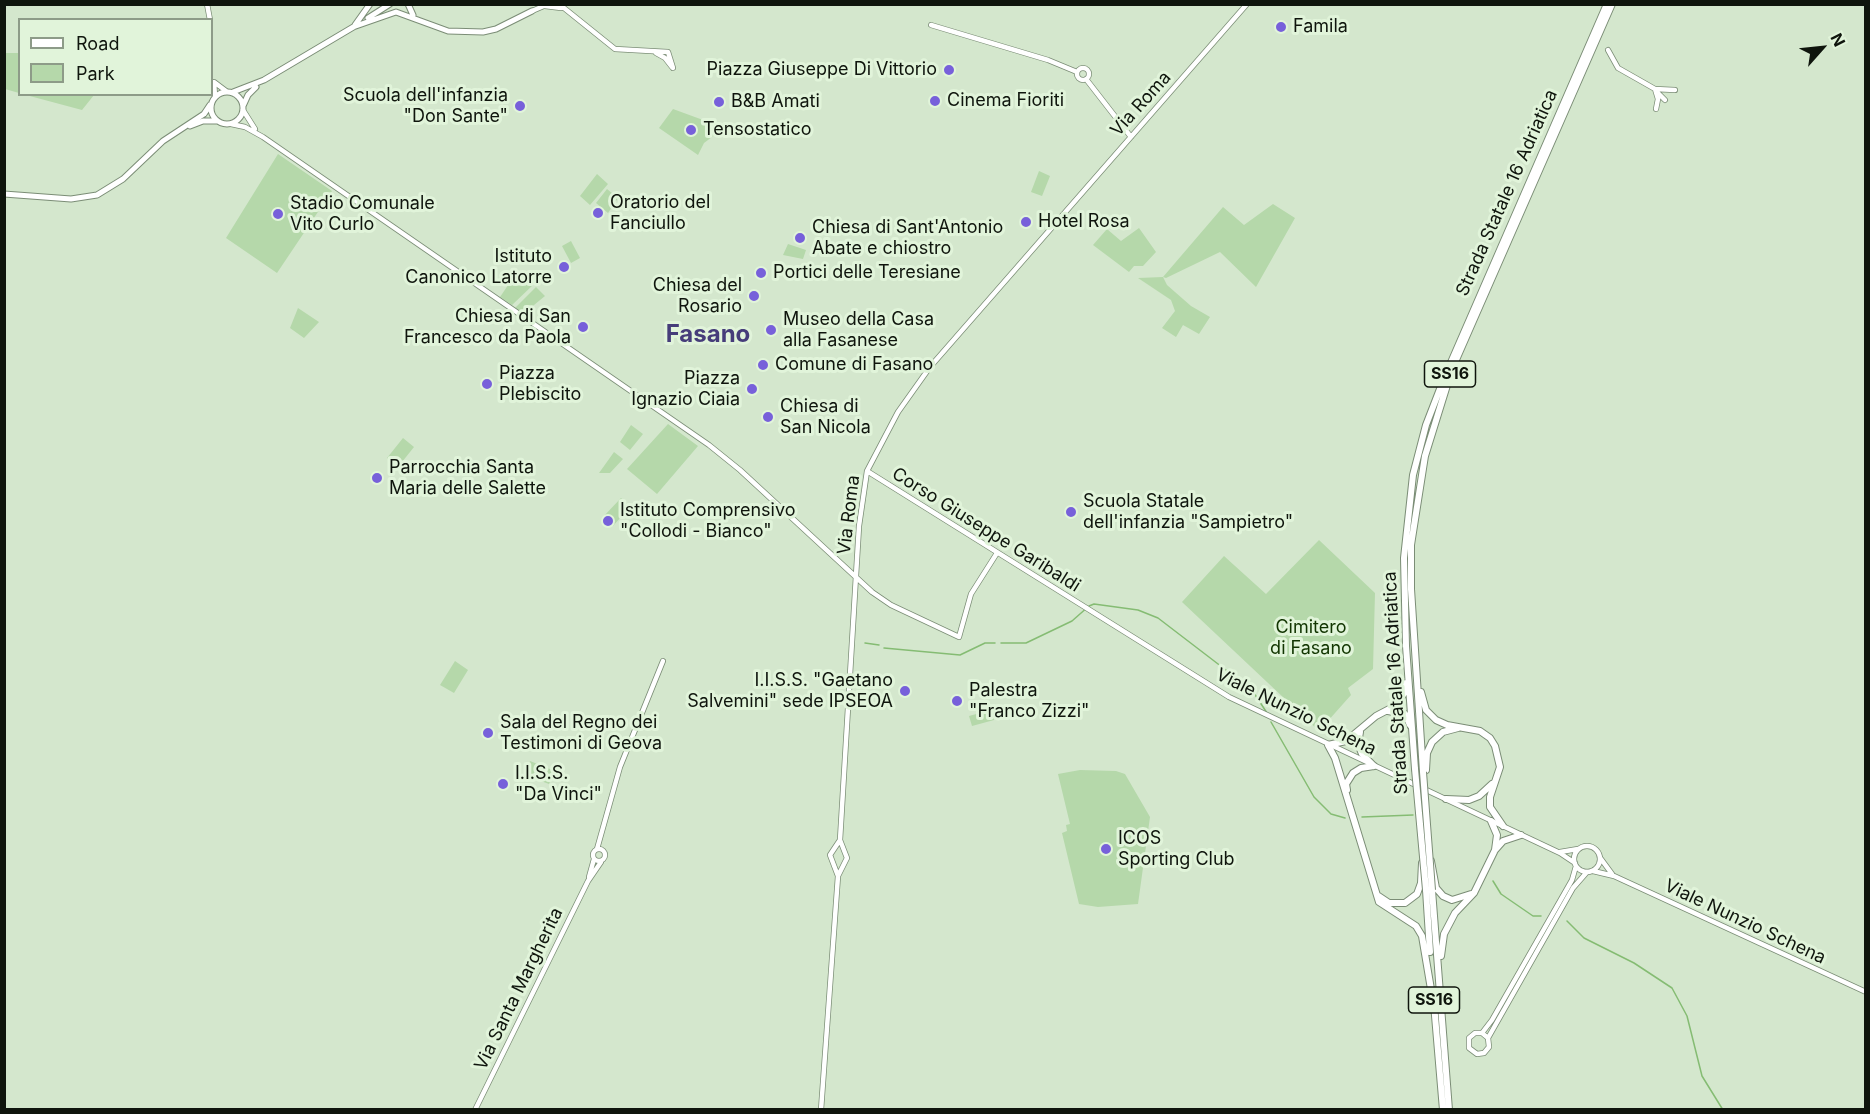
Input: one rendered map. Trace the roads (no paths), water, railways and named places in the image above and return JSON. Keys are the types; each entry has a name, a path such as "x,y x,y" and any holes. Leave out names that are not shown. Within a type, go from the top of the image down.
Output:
{"highway":[{"name":"Strada Statale 16 Adriatica","path":"1449,1110 1442,995 1432,889 1416,769 1406,646 1404,558 1413,475 1426,425 1458,343 1607,4"},
{"name":"Strada Statale 16 Adriatica","path":"1426,851 1425,773 1411,589 1413,522 1425,456 1452,369 1612,4"},
{"path":"1406,646 1405,692 1401,700 1388,711 1376,716 1360,732 1346,741 1328,745 1347,797 1375,893 1416,926 1422,936 1434,1007"},
{"path":"1416,656 1426,710 1436,720 1480,731 1490,738 1500,757 1498,777 1490,797 1490,807 1503,826"},
{"path":"1388,711 1405,714 1409,722 1414,748"},
{"path":"1425,773 1427,753 1432,742 1443,732 1458,727"},
{"path":"1360,732 1358,744 1362,754 1374,766"},
{"path":"1347,797 1346,784 1353,773 1361,768 1374,766"},
{"path":"1446,799 1469,800 1479,796 1498,777"},
{"path":"1491,820 1497,835 1495,850"},
{"path":"1442,995 1441,951 1444,934 1471,896 1495,850 1503,841 1521,835"},
{"path":"1388,905 1405,903 1417,894 1426,851"},
{"path":"1426,851 1432,889 1452,900 1471,896"},
{"name":"Strada Statale 16 Adriatica","path":"1432,889 1434,1007 1443,1110"}],"main road":[{"path":"353,27 370,4"},
{"path":"4,194 71,199 97,195 123,179 177,131 204,114 215,96 264,80 390,4"},
{"path":"408,4 414,17"},
{"path":"353,27 396,12 448,31 468,33 496,28 532,11"},
{"path":"177,131 203,121 231,124 240,117 248,95 264,80"},
{"path":"233,92 241,100 243,109"},
{"path":"210,105 212,116 217,121"}],"street":[{"path":"532,11 537,4"},
{"name":"Via Roma","path":"844,850 840,840 856,576 867,471 898,412 930,366 1247,4"},
{"path":"532,11 546,5 561,6 615,49 668,52 673,68 665,58 654,52"},
{"path":"931,25 1048,60 1077,72 1080,79 1086,79"},
{"path":"1608,50 1618,68 1655,89 1665,100"},
{"path":"1077,72 1082,68 1087,69 1089,75 1086,79"},
{"path":"213,79 226,91"},
{"path":"213,79 215,96"},
{"path":"1086,79 1131,137"},
{"path":"1655,89 1674,90"},
{"path":"1655,89 1658,99 1656,109"},
{"path":"243,109 248,122 264,137"},
{"path":"231,124 245,127 264,137 437,259 722,454 891,605 959,637 971,594 997,553"},
{"name":"Corso Giuseppe Garibaldi","path":"867,471 1092,612"},
{"name":"Viale Nunzio Schena","path":"1092,612 1229,697 1560,852 1575,864"},
{"path":"600,842 606,855 602,862 594,859 593,855 600,842 620,767 663,661"},
{"name":"Via Roma","path":"835,849 840,840"},
{"path":"1488,1038 1482,1033 1475,1033 1469,1038 1468,1045 1472,1052 1480,1054 1486,1051 1488,1038 1573,888 1600,858 1593,847 1585,846 1560,852"},
{"path":"597,849 603,850"},
{"path":"822,1110 838,876 847,858 844,850 835,849 830,855 838,876"},
{"path":"1482,1033 1572,880 1574,857 1578,849"},
{"name":"Viale Nunzio Schena","path":"1600,858 1614,876"},
{"name":"Via Santa Margherita","path":"475,1110 588,880 594,859"},
{"name":"Via Santa Margherita","path":"588,880 602,862"},
{"path":"835,865 843,864"},
{"path":"1575,864 1590,871"},
{"name":"Viale Nunzio Schena","path":"1590,871 1614,876 1866,992"}],"waterway":[{"path":"1001,643 1026,643 1072,621 1094,604 1138,610 1158,618 1252,690 1267,713"},
{"path":"865,643 879,645"},
{"path":"884,648 960,655 985,643 995,643"},
{"path":"1271,722 1314,797 1331,814 1345,818"},
{"path":"1362,817 1413,815"},
{"path":"1493,881 1501,894 1533,916 1541,916"},
{"path":"1567,921 1584,938 1634,963 1672,988 1687,1016 1702,1076 1723,1110"}],"place":[{"name":"Famila","path":"1281,27"},
{"name":"Piazza Giuseppe Di Vittorio","path":"949,70"},
{"name":"Cinema Fioriti","path":"935,101"},
{"name":"B&B Amati","path":"719,102"},
{"name":"Scuola dell'infanzia \"Don Sante\"","path":"520,106"},
{"name":"Tensostatico","path":"691,130"},
{"name":"Oratorio del Fanciullo","path":"598,213"},
{"name":"Stadio Comunale Vito Curlo","path":"278,214"},
{"name":"Hotel Rosa","path":"1026,222"},
{"name":"Chiesa di Sant'Antonio Abate e chiostro","path":"800,238"},
{"name":"Istituto Canonico Latorre","path":"564,267"},
{"name":"Portici delle Teresiane","path":"761,273"},
{"name":"Chiesa del Rosario","path":"754,296"},
{"name":"Chiesa di San Francesco da Paola","path":"583,327"},
{"name":"Museo della Casa alla Fasanese","path":"771,330"},
{"name":"Comune di Fasano","path":"763,365"},
{"name":"Piazza Plebiscito","path":"487,384"},
{"name":"Piazza Ignazio Ciaia","path":"752,389"},
{"name":"Chiesa di San Nicola","path":"768,417"},
{"name":"Parrocchia Santa Maria delle Salette","path":"377,478"},
{"name":"Scuola Statale dell'infanzia \"Sampietro\"","path":"1071,512"},
{"name":"Istituto Comprensivo \"Collodi - Bianco\"","path":"608,521"},
{"name":"I.I.S.S. \"Gaetano Salvemini\" sede IPSEOA","path":"905,691"},
{"name":"Palestra \"Franco Zizzi\"","path":"957,701"},
{"name":"Sala del Regno dei Testimoni di Geova","path":"488,733"},
{"name":"I.I.S.S. \"Da Vinci\"","path":"503,784"},
{"name":"ICOS Sporting Club","path":"1106,849"}],"district":[{"name":"Fasano","path":"708,335"}],"park label":[{"name":"Cimitero di Fasano","path":"1311,638"}]}
